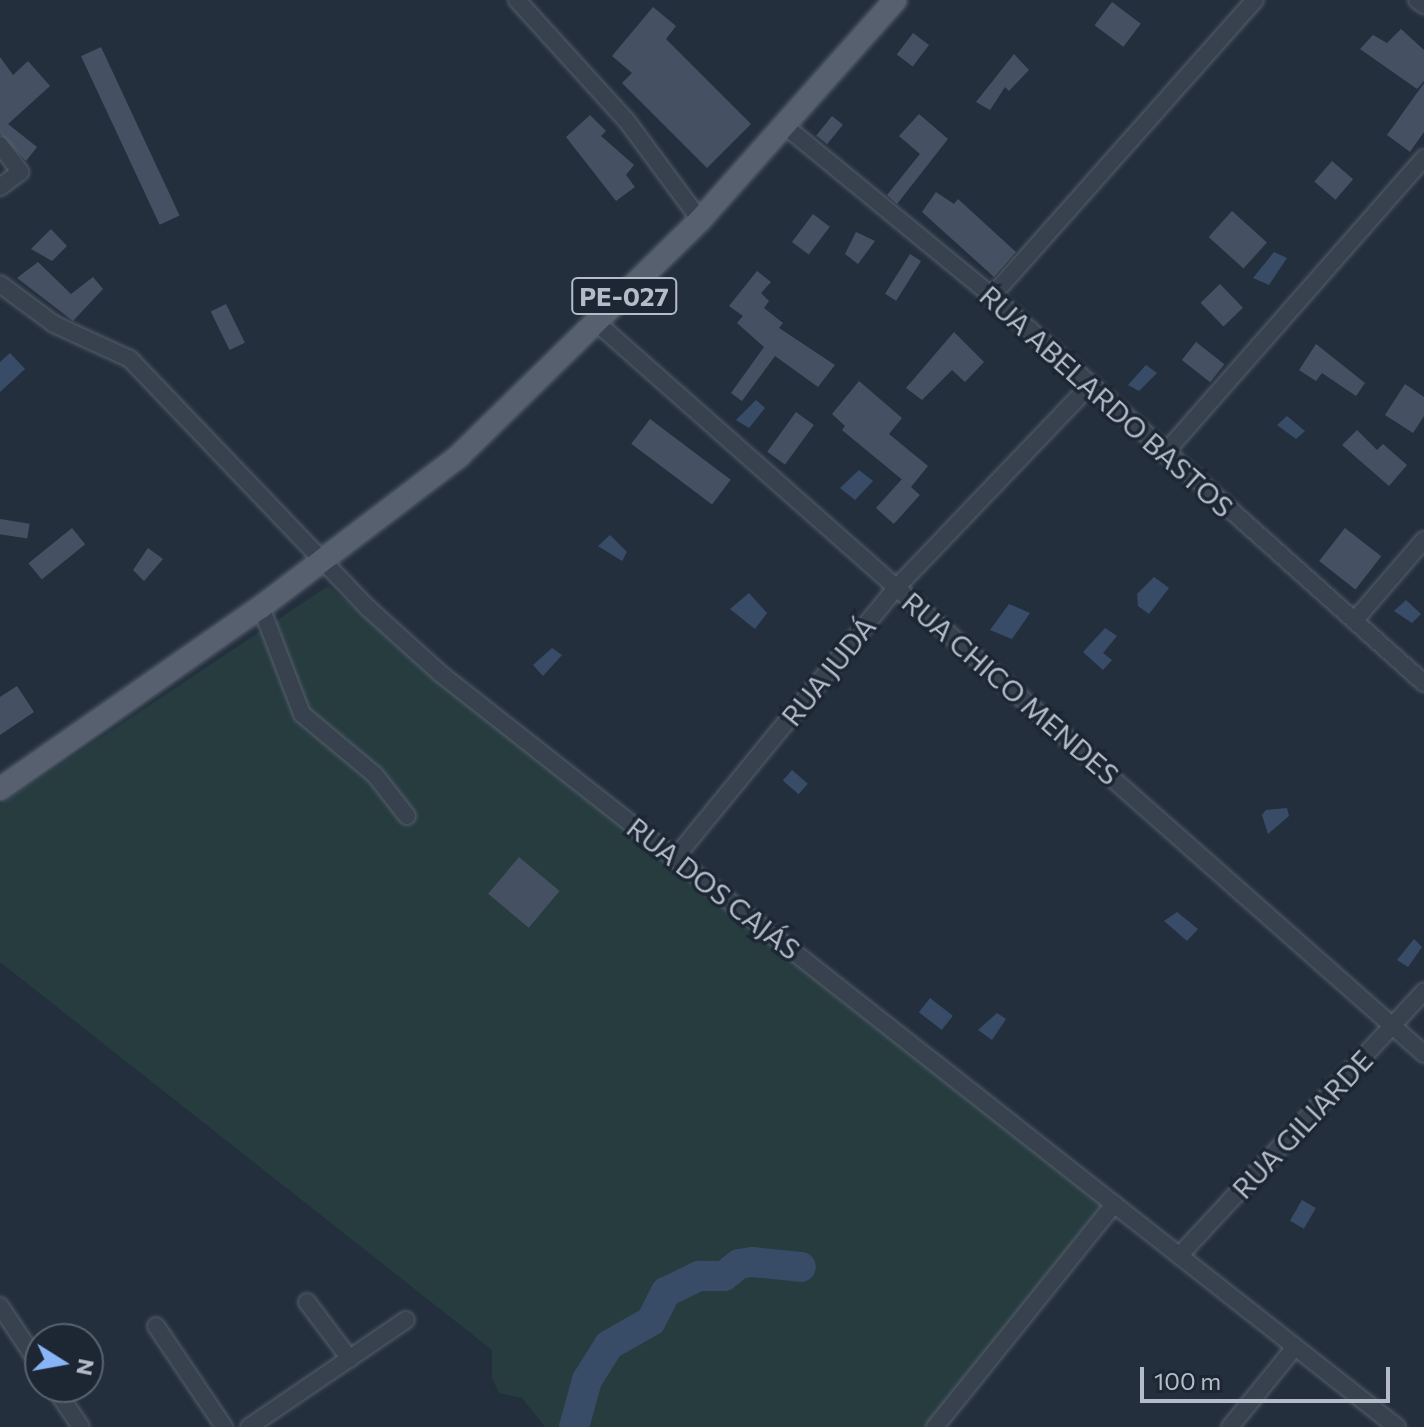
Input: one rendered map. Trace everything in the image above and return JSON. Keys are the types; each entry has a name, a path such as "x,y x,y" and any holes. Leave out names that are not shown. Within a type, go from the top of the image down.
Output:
{"main road":[{"name":"PE-027","path":"0,789 324,562 459,456 700,220 895,0"}],"street":[{"path":"517,0 626,120 700,220"},
{"path":"992,296 1255,0"},
{"path":"1417,0 1424,5"},
{"name":"RUA ABELARDO BASTOS","path":"785,126 992,296 1088,387 1424,683"},
{"path":"0,145 20,172 0,187"},
{"path":"1164,454 1424,158"},
{"name":"RUA DOS CAJÁS","path":"0,284 54,324 130,359 408,645 1397,1427"},
{"name":"RUA CHICO MENDES","path":"597,323 1424,1054"},
{"name":"RUA JUDÁ","path":"675,858 897,587 1088,387"},
{"path":"1354,621 1424,540"},
{"path":"261,607 302,714 375,775 407,816"},
{"name":"RUA GILIARDE","path":"1179,1256 1424,991"},
{"path":"935,1427 1114,1204"},
{"path":"307,1302 350,1359"},
{"path":"0,1306 24,1342"},
{"path":"249,1427 406,1320"},
{"path":"156,1326 224,1427"},
{"path":"1230,1427 1295,1347"},
{"path":"65,1403 81,1427"}],"green space":[{"path":"328,586 680,874 1103,1204 925,1427 545,1427 522,1398 499,1393 492,1378 492,1350 0,962 0,805"}],"water":[{"path":"1274,252 1287,258 1269,285 1253,278"},
{"path":"10,353 25,369 0,392 0,362"},
{"path":"1146,365 1157,373 1139,391 1128,385"},
{"path":"756,400 765,408 749,428 736,420"},
{"path":"1287,416 1305,431 1296,439 1277,425"},
{"path":"859,470 873,481 855,500 840,488"},
{"path":"610,535 627,552 622,561 598,546"},
{"path":"1154,577 1169,588 1149,614 1138,606 1137,594"},
{"path":"749,593 767,613 755,629 730,609"},
{"path":"1406,600 1421,614 1412,623 1394,611"},
{"path":"1009,604 1030,613 1012,639 990,630"},
{"path":"1105,628 1117,636 1103,653 1112,660 1103,670 1083,652"},
{"path":"552,648 562,655 543,676 533,665"},
{"path":"792,770 808,784 799,794 783,781"},
{"path":"1287,808 1289,816 1268,834 1262,815 1266,810"},
{"path":"1177,912 1198,929 1187,941 1164,921"},
{"path":"1414,939 1422,947 1408,967 1397,960"},
{"path":"930,998 953,1016 942,1030 919,1012"},
{"path":"997,1013 1006,1019 992,1040 978,1030"},
{"path":"1302,1200 1316,1208 1304,1229 1290,1221"}],"building":[{"path":"1112,2 1141,24 1123,47 1095,25"},
{"path":"653,7 676,26 666,39 751,124 707,168 622,83 632,73 612,56"},
{"path":"1401,29 1424,50 1424,81 1417,89 1360,49 1373,35 1387,43"},
{"path":"913,33 929,45 913,67 897,55"},
{"path":"101,47 180,216 160,225 81,56"},
{"path":"1014,54 1029,70 1009,91 1005,87 990,110 976,102"},
{"path":"0,57 13,75 28,61 50,86 8,124 37,147 26,161 0,134"},
{"path":"1424,83 1424,132 1410,152 1387,135"},
{"path":"919,114 948,139 897,204 887,195 920,154 899,136"},
{"path":"590,115 606,131 601,136 634,165 626,175 635,187 616,201 566,137"},
{"path":"832,116 843,125 827,144 816,135"},
{"path":"1332,161 1353,179 1335,200 1314,181"},
{"path":"936,192 954,204 958,199 1016,252 994,277 922,212"},
{"path":"1232,211 1267,242 1244,268 1209,237"},
{"path":"813,214 830,227 809,255 792,242"},
{"path":"51,229 67,246 52,261 31,249"},
{"path":"856,232 875,241 858,264 845,254"},
{"path":"910,254 921,261 896,301 885,294"},
{"path":"38,262 71,294 93,277 103,289 73,321 17,278"},
{"path":"757,271 771,282 761,293 769,301 764,308 783,323 779,328 835,365 818,387 775,356 742,401 731,393 764,347 737,323 743,316 729,306"},
{"path":"1220,284 1243,308 1224,326 1201,303"},
{"path":"226,304 245,343 230,350 211,311"},
{"path":"954,332 984,362 965,382 952,370 922,400 906,388"},
{"path":"1196,342 1224,364 1210,382 1182,360"},
{"path":"1316,344 1365,383 1356,396 1322,373 1316,381 1299,370"},
{"path":"859,381 902,418 889,434 928,466 911,487 842,430 845,426 832,414"},
{"path":"1405,384 1424,397 1424,416 1413,433 1385,415"},
{"path":"796,412 814,425 785,465 767,452"},
{"path":"650,419 731,480 712,505 631,444"},
{"path":"1357,430 1377,450 1383,444 1407,465 1389,486 1342,445"},
{"path":"902,479 920,495 894,524 876,508"},
{"path":"0,519 30,524 27,539 0,534"},
{"path":"72,528 85,544 42,580 28,563"},
{"path":"1345,528 1381,556 1355,589 1319,561"},
{"path":"148,548 163,559 144,581 133,570"},
{"path":"17,686 34,712 0,735 0,697"},
{"path":"519,857 560,891 529,928 488,894"}],"waterway":[{"path":"574,1427 587,1380 609,1345 651,1321 666,1292 699,1276 724,1276 739,1264 752,1262 801,1267"}]}
